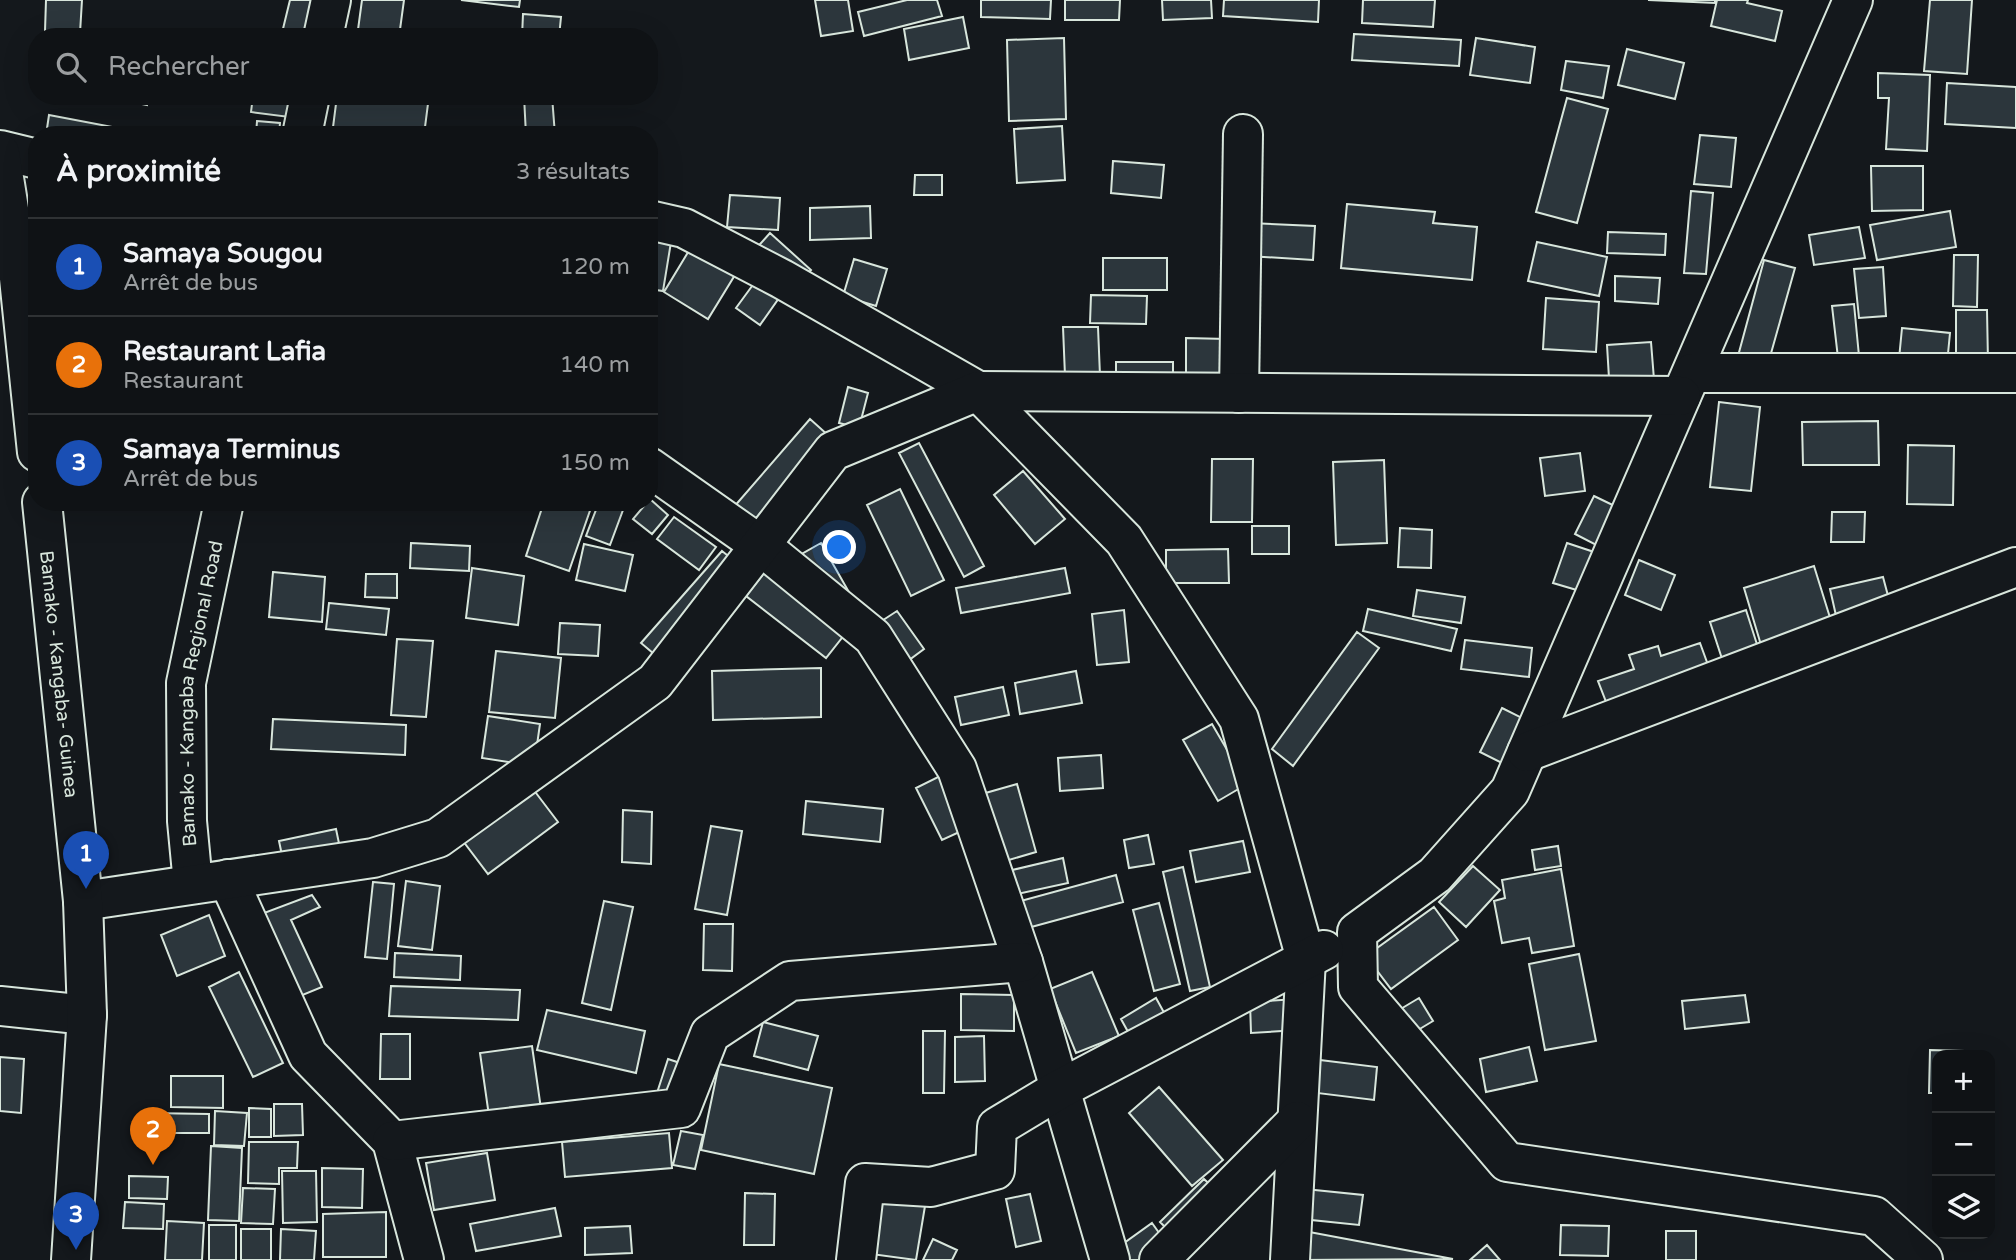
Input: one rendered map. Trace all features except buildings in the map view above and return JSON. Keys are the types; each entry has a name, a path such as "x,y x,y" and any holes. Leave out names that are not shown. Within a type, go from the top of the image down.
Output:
{"street":[{"path":"325,28 331,0"},
{"path":"856,1260 865,1183 931,1187 995,1170 997,1127 1060,1089 1357,932 1435,875 1510,791 1853,0"},
{"path":"304,126 308,105"},
{"path":"1240,393 1243,134"},
{"path":"28,157 0,152 17,259 28,365"},
{"path":"658,222 684,228 978,391 1124,540 1240,719 1306,959 1290,1260"},
{"path":"83,901 373,858 438,838 655,682 833,450 978,391 1240,393 1686,385 2016,373"},
{"path":"658,473 760,545 873,637 957,769 1023,962 1110,1260"},
{"name":"Bamako - Kangaba- Guinea","path":"43,511 83,901 87,1015 71,1253"},
{"name":"Bamako - Kangaba Regional Road","path":"222,511 186,683 187,821 211,882 308,1055 392,1141"},
{"path":"1527,752 2016,567"},
{"path":"1357,932 1358,987 1507,1162 1874,1216 1923,1260"},
{"path":"424,1260 392,1141 681,1108 710,1034 790,981 1023,962"},
{"path":"0,1006 87,1015"},
{"path":"1159,1260 1297,1121"}],"place":[{"name":"Samaya Sougou","path":"86,889"},
{"name":"Restaurant Lafia","path":"153,1165"},
{"name":"Samaya Terminus","path":"76,1250"}]}
